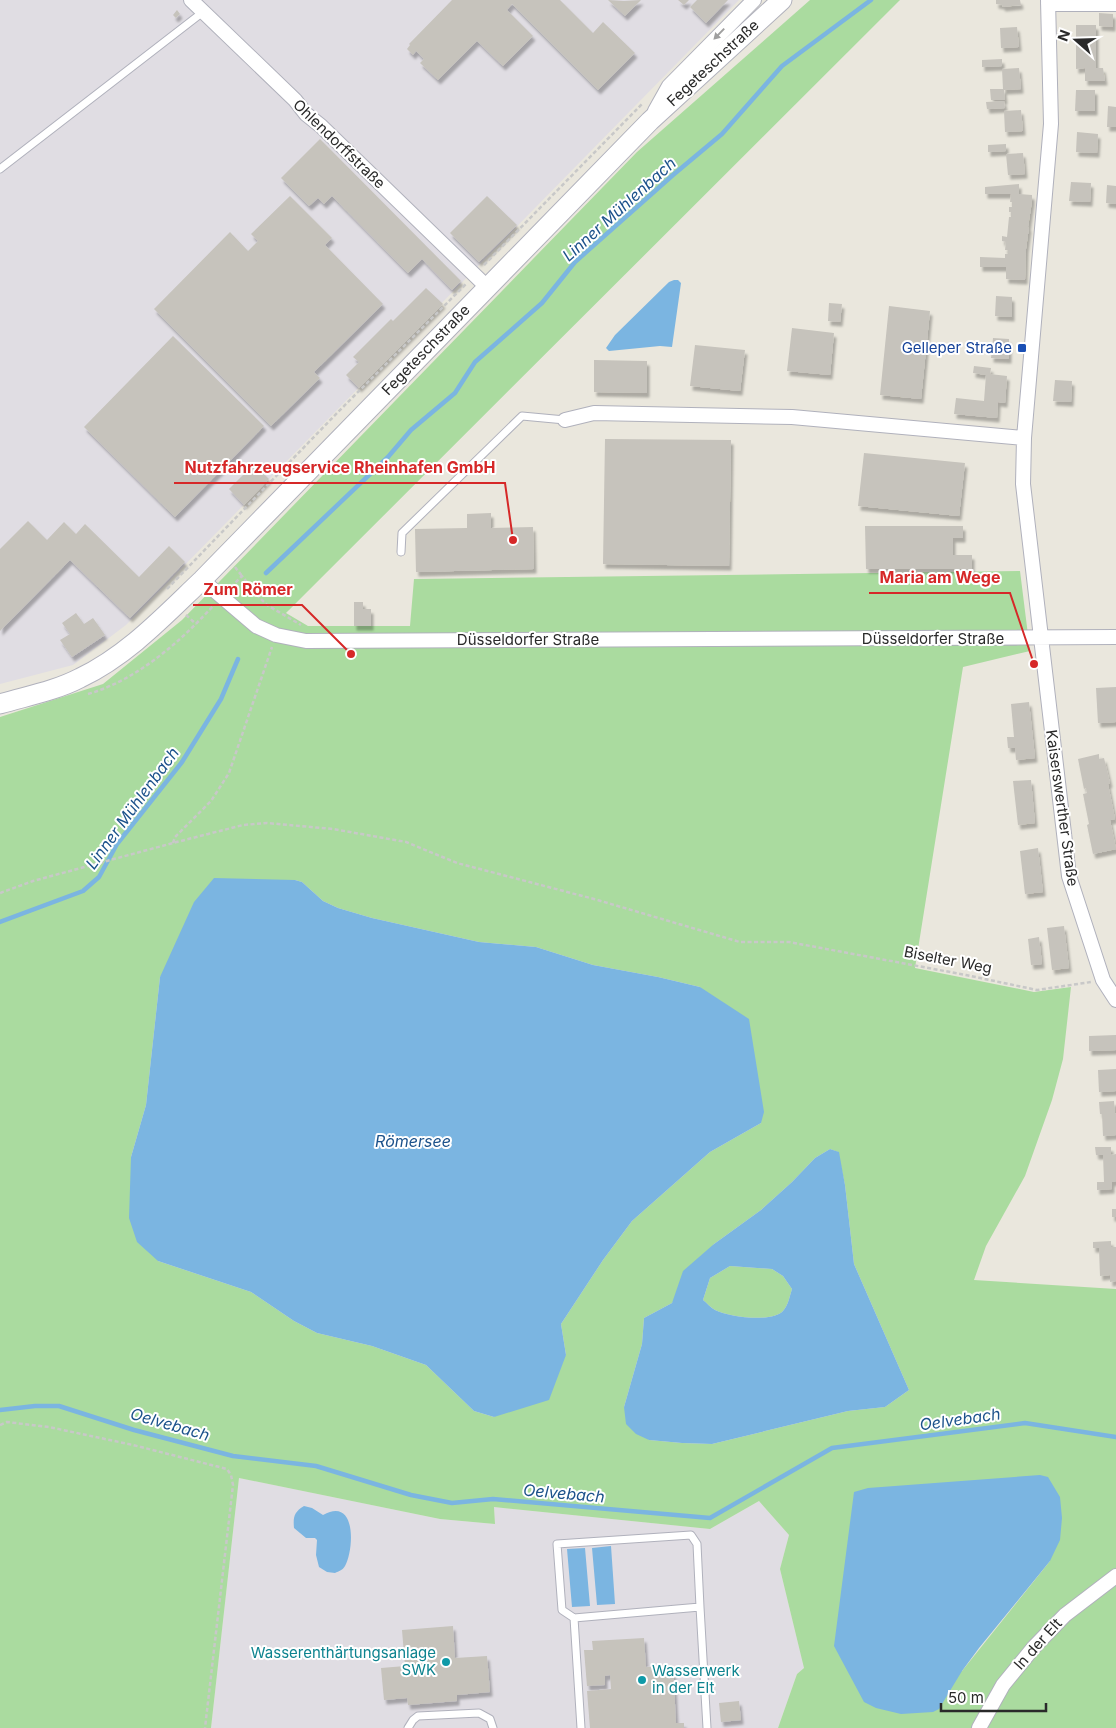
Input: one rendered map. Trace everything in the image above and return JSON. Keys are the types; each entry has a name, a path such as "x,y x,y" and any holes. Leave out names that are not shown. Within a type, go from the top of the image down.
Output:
{"main road":[{"name":"Fegeteschstraße","path":"202,580 481,281 778,2"},
{"path":"0,704 79,679 108,664 142,638 202,580"}],"street":[{"name":"Ohlendorffstraße","path":"191,0 306,114 321,126 481,281"},
{"name":"Fegeteschstraße","path":"650,121 669,86 754,0"},
{"path":"1040,638 1023,484 1024,438 1051,124 1048,2 1116,4"},
{"path":"565,420 594,413 792,417 1024,438"},
{"name":"Düsseldorfer Straße","path":"202,580 256,626 276,635 306,641 1116,637"},
{"name":"Kaiserswerther Straße","path":"1040,638 1069,876 1103,980 1116,1000"},
{"name":"In der Elt","path":"979,1728 1003,1685 1034,1646 1065,1615 1116,1576"}],"lane":[{"path":"0,169 203,12"},
{"path":"401,552 402,532 522,416 565,420"},
{"path":"700,1607 574,1618 562,1610 557,1544 691,1535 697,1544 707,1728"},
{"path":"574,1618 581,1728"},
{"path":"408,1728 418,1716 479,1713 490,1719 493,1728"}],"path":[{"path":"164,592 338,412 481,281 648,97"},
{"path":"221,597 242,576 266,604 302,626"},
{"path":"173,842 175,837 211,801 229,773 276,635"},
{"name":"Biselter Weg","path":"0,893 173,842 243,825 267,823 333,829 406,842 457,863 594,899 740,942 789,942 1037,990 1103,980"},
{"path":"0,1425 7,1422 49,1427 148,1448 227,1469 231,1475 233,1485 206,1728"}],"shaded area":[{"path":"0,0 739,0 126,625 73,665 0,684"},
{"name":"Wasserwerk in der Elt","path":"239,1478 440,1519 495,1524 494,1507 710,1529 759,1501 789,1535 780,1569 804,1668 797,1674 778,1728 211,1728"}],"green space":[{"path":"810,0 900,0 286,613 308,626 410,626 414,579 1020,571 1030,651 963,667 915,968 1034,992 1071,987 1063,1059 1052,1100 1025,1176 986,1246 974,1280 1116,1289 1116,1728 778,1728 797,1674 804,1668 780,1569 789,1535 759,1501 710,1529 494,1507 495,1524 440,1519 239,1478 211,1728 0,1728 0,717 103,684 182,620 637,152","holes":["295,880 302,882 323,901 338,908 372,918 479,942 536,947 593,965 700,987 761,1123 710,1152 632,1221 603,1260 561,1324 566,1355 494,1417 474,1411 426,1365 372,1346 317,1333 294,1321 251,1292 158,1261 131,1157 146,1105 160,977","830,1149 838,1152 845,1185 854,1264 909,1390 885,1407 848,1411 712,1444 649,1440 624,1407 642,1344 644,1318 672,1303 714,1244 761,1210 815,1158","868,1488 1050,1561 962,1671"]},
{"path":"730,1266 772,1269 783,1276 792,1289 785,1309 777,1315 770,1317 750,1318 721,1313 710,1307 703,1300 710,1278"}],"water":[{"path":"678,280 681,283 672,347 660,346 609,351 606,348 615,335 669,282"},
{"name":"Römersee","path":"214,878 295,880 302,882 323,901 338,908 372,918 479,942 536,947 593,965 700,987 749,1019 764,1112 761,1123 710,1152 632,1221 603,1260 561,1324 566,1355 549,1400 494,1417 474,1411 426,1365 372,1346 317,1333 294,1321 251,1292 158,1261 137,1242 129,1218 131,1157 146,1105 160,977 194,902"},
{"path":"830,1149 839,1152 845,1185 854,1264 909,1390 885,1407 848,1411 712,1444 649,1440 636,1434 626,1424 624,1407 642,1344 644,1318 672,1303 683,1271 714,1244 761,1210 815,1158","holes":["730,1266 772,1269 783,1276 792,1289 786,1306 777,1315 760,1318 730,1315 715,1310 703,1300 710,1278"]},
{"path":"1040,1475 1048,1477 1060,1497 1062,1518 1060,1540 1050,1561 979,1648 962,1671 939,1709 933,1712 901,1714 876,1708 864,1702 834,1646 854,1492 868,1488"},
{"path":"304,1506 312,1508 323,1515 334,1511 342,1513 347,1519 350,1527 350,1549 345,1566 341,1570 335,1573 327,1572 319,1567 316,1555 317,1540 315,1538 306,1538 294,1528 295,1515"},
{"path":"611,1546 615,1604 597,1605 592,1548"},
{"path":"585,1548 590,1606 572,1607 567,1549"}],"building":[{"path":"452,0 560,0 593,33 603,22 635,53 598,90 512,4 507,10 533,36 503,66 477,41 438,80 420,63 424,59 416,51 413,55 407,49 409,44"},
{"path":"608,0 624,1 641,0 625,16"},
{"path":"678,0 689,0 684,5"},
{"path":"697,0 728,0 706,23 690,7"},
{"path":"996,0 1020,0 1021,5 1003,7 996,4"},
{"path":"177,10 180,14 176,18 173,15"},
{"path":"1099,13 1113,14 1113,27 1099,26"},
{"path":"1076,25 1096,25 1096,68 1103,68 1105,81 1085,81 1085,68 1076,69"},
{"path":"1017,27 1019,47 1001,48 1000,28"},
{"path":"1002,59 1002,66 982,67 982,60"},
{"path":"1019,68 1021,89 1004,90 1005,100 991,100 990,89 1003,89 1002,69"},
{"path":"1076,90 1095,90 1095,111 1075,111"},
{"path":"1004,101 1005,108 987,109 986,102"},
{"path":"1108,106 1116,107 1116,127 1107,127"},
{"path":"1021,110 1023,131 1005,132 1004,111"},
{"path":"1077,132 1098,134 1097,153 1076,152"},
{"path":"320,139 461,281 452,290 422,259 408,273 332,196 324,204 318,198 309,206 281,178"},
{"path":"1006,144 1006,151 988,152 988,145"},
{"path":"1023,153 1025,174 1008,175 1006,154"},
{"path":"1071,182 1091,183 1090,202 1069,201"},
{"path":"1019,184 1019,194 1032,195 1026,249 1025,280 1006,279 1006,267 980,267 980,257 1005,258 1005,254 1008,254 1008,250 1005,250 1006,242 1002,241 1002,236 1007,237 1009,217 1011,217 1009,207 1012,207 1012,202 1010,202 1011,194 985,194 985,187"},
{"path":"1107,185 1116,186 1116,204 1106,203"},
{"path":"290,196 332,238 325,245 383,304 314,372 320,378 271,426 154,309 230,232 248,251 258,241 251,234"},
{"path":"487,196 517,225 479,262 450,233"},
{"path":"426,288 443,304 359,388 346,375 359,362 353,357 391,319 393,321"},
{"path":"996,296 1012,297 1012,317 995,316"},
{"path":"829,303 842,304 840,322 828,321"},
{"path":"889,306 930,311 921,399 880,395"},
{"path":"792,328 834,333 830,375 787,371"},
{"path":"173,336 264,426 175,517 84,427"},
{"path":"993,338 1009,339 1009,359 991,358"},
{"path":"695,345 745,350 740,391 690,386"},
{"path":"594,360 647,361 647,393 594,392"},
{"path":"974,366 991,368 990,374 1007,376 1005,403 998,402 997,418 954,414 956,398 984,401 986,375 973,373"},
{"path":"1055,380 1072,381 1071,402 1053,401"},
{"path":"605,439 731,440 729,566 603,564"},
{"path":"864,453 965,463 959,516 858,506"},
{"path":"254,464 269,479 244,505 229,489"},
{"path":"491,513 491,528 533,527 534,569 416,572 415,529 467,528 467,514"},
{"path":"28,521 47,540 64,522 76,534 85,524 139,577 169,546 185,562 130,618 70,560 0,631 0,549"},
{"path":"865,526 963,526 963,538 953,538 953,555 972,555 972,569 866,569"},
{"path":"354,602 363,602 363,609 371,609 371,626 354,626"},
{"path":"76,613 84,624 93,618 105,635 72,657 60,640 70,634 62,623"},
{"path":"1116,687 1116,722 1098,723 1096,688"},
{"path":"1029,702 1035,758 1016,760 1015,748 1008,748 1007,737 1014,737 1011,704"},
{"path":"1099,754 1099,759 1104,758 1110,783 1108,784 1115,819 1110,820 1116,849 1093,854 1083,794 1087,793 1086,788 1084,789 1078,759"},
{"path":"1031,780 1035,823 1018,825 1013,781"},
{"path":"1038,848 1043,892 1025,894 1020,851"},
{"path":"1064,926 1069,968 1052,970 1047,928"},
{"path":"1039,937 1042,964 1031,965 1028,939"},
{"path":"1116,1035 1116,1050 1089,1051 1089,1036"},
{"path":"1116,1069 1116,1091 1099,1092 1098,1070"},
{"path":"1114,1101 1116,1135 1103,1136 1102,1114 1100,1114 1099,1102"},
{"path":"1095,1147 1111,1147 1111,1155 1116,1154 1116,1181 1112,1182 1112,1189 1097,1190 1097,1182 1104,1182 1103,1155 1096,1155"},
{"path":"1112,1209 1116,1209 1116,1217 1112,1217"},
{"path":"1111,1241 1111,1247 1116,1247 1116,1281 1110,1282 1110,1275 1100,1276 1099,1248 1093,1248 1093,1242"},
{"name":"Wasserenthärtungsanlage SWK","path":"453,1626 455,1658 487,1656 490,1692 457,1695 457,1701 408,1705 407,1698 384,1700 381,1668 405,1666 402,1630"},
{"name":"Wasserwerk in der Elt","path":"644,1638 646,1667 673,1665 676,1723 684,1723 684,1728 590,1728 587,1691 611,1689 610,1675 605,1676 605,1685 587,1686 584,1650 593,1650 592,1641"},
{"path":"739,1701 741,1720 721,1722 719,1703"}],"waterway":[{"name":"Linner Mühlenbach","path":"266,573 388,457 411,430 455,393 475,362 542,303 575,262 722,134 782,66 871,0"},
{"name":"Linner Mühlenbach","path":"0,922 83,891 99,877 117,844 182,762 221,699 238,659"},
{"name":"Oelvebach","path":"0,1410 35,1406 59,1406 134,1430 233,1456 316,1466 411,1495 452,1503 493,1499 710,1518 832,1448 1025,1423 1116,1437"}],"place":[{"name":"Gelleper Straße","path":"1022,348"},
{"name":"Nutzfahrzeugservice Rheinhafen GmbH","path":"513,540"},
{"name":"Zum Römer","path":"351,654"},
{"name":"Maria am Wege","path":"1034,664"},
{"name":"Wasserenthärtungsanlage SWK","path":"446,1662"},
{"name":"Wasserwerk in der Elt","path":"642,1680"}]}
